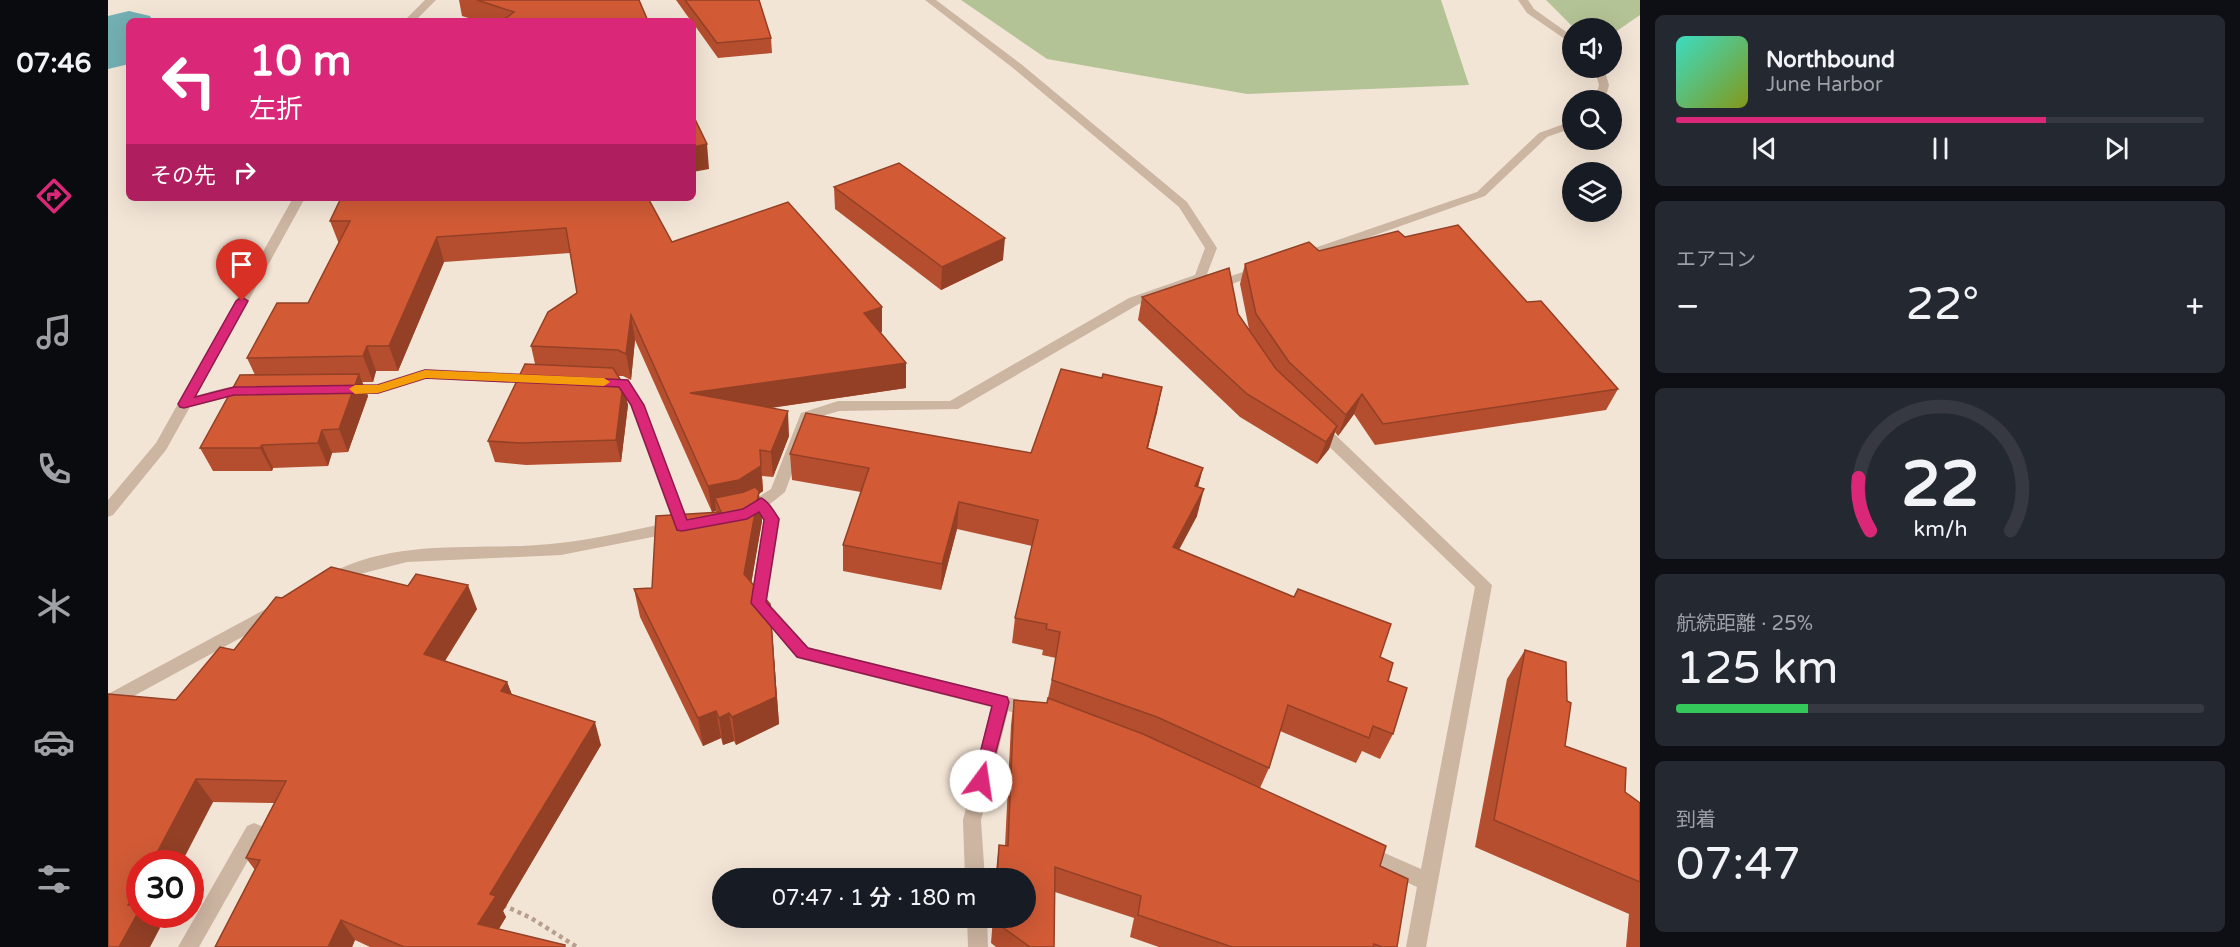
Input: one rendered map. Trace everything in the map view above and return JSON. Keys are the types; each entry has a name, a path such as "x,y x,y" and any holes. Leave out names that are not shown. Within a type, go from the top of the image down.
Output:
{"street":[{"path":"411,0 412,18"},
{"path":"412,18 431,0"},
{"path":"930,0 1017,66 1183,205 1211,248 1200,277"},
{"path":"1523,0 1530,11 1562,35"},
{"path":"725,518 747,513 777,492 806,416 838,406 953,406 1134,301 1200,277 1231,286 1279,264 1481,195 1543,135 1562,128"},
{"path":"108,511 161,446 297,201"},
{"path":"334,390 378,389 425,374 553,380"},
{"path":"317,587 349,570 419,553 546,551 687,525 633,397 623,383 588,381"},
{"path":"184,404 234,391 267,391"},
{"path":"1310,420 1484,585 1416,947"},
{"path":"761,504 772,519 758,603 803,653 1049,714"},
{"path":"108,703 286,605"},
{"path":"974,868 972,820 1001,702"},
{"path":"188,947 254,832"},
{"path":"1344,844 1429,883"},
{"path":"977,928 978,947"}],"path":[{"path":"500,903 531,918 577,947"}],"green space":[{"path":"961,0 1441,0 1469,85 1247,94 1047,59"},
{"path":"1546,0 1640,0 1640,15 1622,27 1622,18 1564,18"}],"building":[{"path":"477,0 639,0 647,18 506,18 514,12"},
{"path":"685,0 759,0 771,38 717,43"},
{"path":"696,121 707,144 696,146"},
{"path":"899,163 1005,238 942,267 834,187"},
{"path":"340,201 650,201 672,242 788,202 882,307 864,313 906,363 690,393 788,411 771,452 760,450 761,466 739,480 708,486 631,315 626,354 618,350 531,346 548,312 577,293 566,228 437,237 389,346 367,346 363,356 247,358 277,303 308,303 350,221 330,221"},
{"path":"1458,225 1527,302 1541,301 1618,389 1383,424 1362,394 1346,415 1289,362 1256,314 1245,264 1309,242 1319,251 1398,231 1405,237"},
{"path":"1229,268 1238,314 1276,369 1337,426 1326,442 1247,394 1142,297"},
{"path":"525,364 613,368 623,384 616,440 520,443 488,441"},
{"path":"1061,369 1102,378 1103,374 1162,387 1147,448 1203,468 1195,486 1204,489 1173,547 1294,597 1298,589 1391,624 1380,657 1393,663 1388,681 1407,688 1393,734 1373,726 1369,738 1288,705 1269,768 1157,717 1052,680 1060,632 1046,629 1047,624 1015,618 1038,520 959,502 942,564 843,545 869,468 790,454 806,413 1031,453"},
{"path":"359,374 339,429 322,430 318,443 262,445 260,448 200,448 240,375"},
{"path":"755,487 759,491 744,574 770,604 776,697 732,717 729,713 719,718 716,711 698,718 634,589 652,588 656,516 721,512 715,498 744,492"},
{"path":"331,567 408,586 416,574 468,585 424,654 507,682 501,691 595,722 490,894 496,896 478,924 565,945 564,947 404,947 341,920 328,947 215,947 260,860 246,858 286,781 196,779 158,850 126,850 126,928 130,928 119,947 108,947 108,694 176,700 220,647 234,650 276,597 282,598"},
{"path":"1525,650 1566,662 1567,701 1571,703 1565,746 1626,768 1625,792 1640,803 1640,882 1494,820"},
{"path":"1048,698 1143,734 1386,846 1380,866 1408,879 1397,947 1382,947 1374,944 1373,947 1232,947 1138,915 1141,896 1055,867 1054,947 1030,947 1004,928 1036,928 1036,868 998,868 999,845 1008,846 1014,700 1047,703"}],"waterway":[{"path":"108,51 126,31"}],"slow traffic":[{"path":"355,389 378,389 425,374 604,382"}],"route":[{"path":"242,301 184,404 234,391 378,389 425,374 623,383 637,405 682,526 747,513 761,504 772,519 758,603 803,653 1001,702 981,781"}]}
